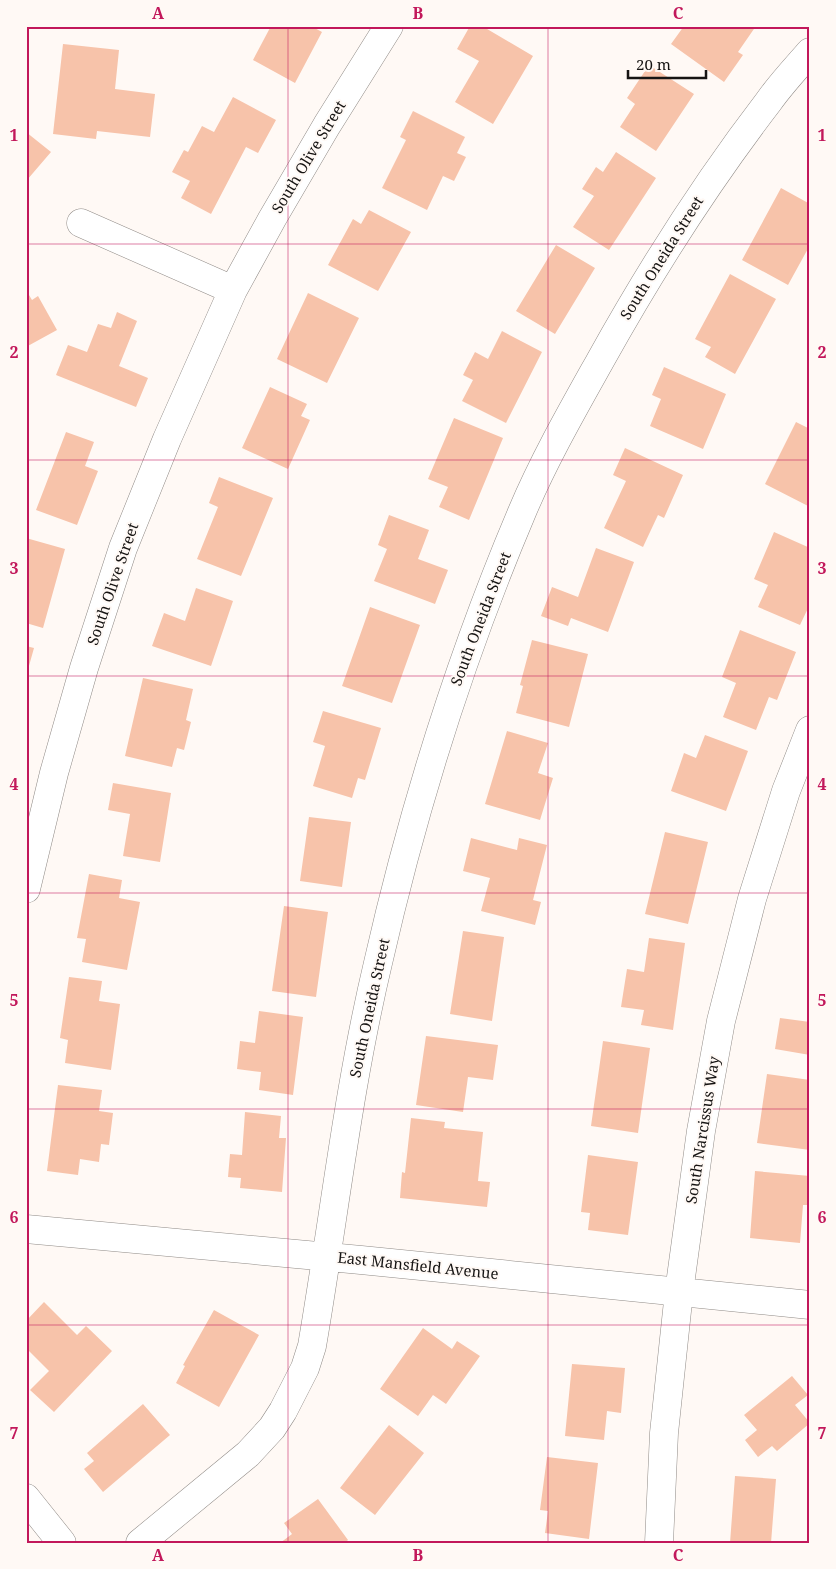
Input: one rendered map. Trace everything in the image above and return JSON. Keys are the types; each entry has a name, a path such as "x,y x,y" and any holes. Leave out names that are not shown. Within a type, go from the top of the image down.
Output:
{"street":[{"name":"South Olive Street","path":"26,889 54,773 84,668 123,548 166,439 233,290 322,133 389,26"},
{"name":"South Oneida Street","path":"140,1543 248,1454 272,1428 306,1368 312,1346 358,1058 377,965 412,826 442,723 487,599 522,511 556,440 616,332 668,244 769,100 810,52"},
{"path":"81,223 233,290"},
{"name":"South Narcissus Way","path":"659,1543 664,1433 678,1292 702,1131 721,1021 752,899 786,791 810,730"},
{"name":"East Mansfield Avenue","path":"26,1229 810,1305"},
{"path":"26,1498 62,1543"}],"building":[{"path":"271,26 311,26 322,32 295,83 253,60"},
{"path":"470,26 482,26 533,56 493,124 455,102 479,61 457,49"},
{"path":"684,26 756,26 738,52 743,55 724,82 671,44"},
{"path":"63,44 119,50 115,89 155,94 150,137 97,131 96,139 53,134"},
{"path":"649,65 694,94 656,151 620,127 635,104 627,98"},
{"path":"233,97 276,120 258,153 246,147 211,214 181,198 190,181 172,172 184,150 188,152 202,126 214,132"},
{"path":"413,111 465,137 457,153 466,157 454,181 443,176 427,210 382,188 406,140 400,137"},
{"path":"26,132 51,152 27,180 26,179"},
{"path":"616,152 656,178 609,250 573,227 594,196 582,189 596,167 603,172"},
{"path":"781,188 810,204 810,245 788,285 742,260"},
{"path":"369,210 411,232 378,291 328,265 353,219 361,224"},
{"path":"556,245 595,268 555,334 516,311"},
{"path":"730,274 776,299 735,374 705,357 711,347 695,339"},
{"path":"26,290 32,300 38,296 57,330 26,347"},
{"path":"308,293 359,318 327,383 277,359"},
{"path":"117,312 137,321 119,366 148,378 136,407 56,375 68,345 87,352 98,324 111,328"},
{"path":"502,331 542,352 506,423 462,401 473,380 463,375 475,352 488,359"},
{"path":"664,367 726,394 703,449 650,426 661,399 652,395"},
{"path":"270,387 307,404 301,416 310,420 288,469 242,448"},
{"path":"454,418 503,438 469,520 439,507 448,487 428,479"},
{"path":"796,422 810,429 810,507 765,484"},
{"path":"66,432 94,442 85,466 98,471 77,525 36,510"},
{"path":"625,448 683,475 664,518 658,515 643,547 604,528 626,481 613,475"},
{"path":"219,477 273,498 241,576 197,559 218,507 209,503"},
{"path":"389,515 429,530 418,559 448,570 435,604 374,581 387,549 378,545"},
{"path":"774,532 810,548 810,604 800,625 758,607 768,585 754,579"},
{"path":"26,538 65,549 43,628 26,623"},
{"path":"596,548 634,562 608,632 571,618 568,626 541,616 552,587 578,597"},
{"path":"196,588 233,601 211,666 152,646 164,613 185,621"},
{"path":"370,607 420,625 392,703 342,686"},
{"path":"740,630 796,652 777,700 769,697 756,730 723,717 736,683 722,677"},
{"path":"532,640 588,654 569,727 516,713 523,686 520,685"},
{"path":"26,646 34,648 27,673 26,673"},
{"path":"143,678 193,689 186,720 191,722 184,750 177,748 172,767 125,756"},
{"path":"323,711 381,728 365,780 358,778 352,798 313,786 325,746 313,742"},
{"path":"507,731 548,743 538,773 553,778 540,820 485,804"},
{"path":"705,735 748,751 726,811 671,791 684,753 696,758"},
{"path":"113,783 171,793 160,862 123,856 130,814 108,810"},
{"path":"309,817 351,822 342,887 300,881"},
{"path":"665,832 708,842 688,924 645,914"},
{"path":"471,838 517,850 519,838 547,845 533,900 541,902 535,925 481,911 490,878 463,871"},
{"path":"89,874 122,880 119,898 140,902 127,970 82,962 86,939 77,938"},
{"path":"284,906 328,912 316,997 272,991"},
{"path":"463,931 504,937 492,1021 450,1014"},
{"path":"649,938 685,943 673,1030 641,1025 644,1010 621,1007 627,969 644,972"},
{"path":"69,977 102,981 99,1001 120,1004 111,1070 65,1063 68,1040 60,1038"},
{"path":"259,1011 303,1017 293,1095 259,1090 261,1072 237,1069 240,1041 255,1043"},
{"path":"780,1018 810,1022 810,1055 775,1049"},
{"path":"426,1036 498,1045 493,1080 468,1077 463,1112 416,1105"},
{"path":"603,1041 650,1048 638,1133 591,1126"},
{"path":"767,1074 810,1080 810,1150 757,1143"},
{"path":"58,1085 102,1090 99,1111 113,1113 109,1145 101,1144 99,1162 80,1159 78,1175 47,1171"},
{"path":"245,1112 281,1116 279,1138 286,1138 282,1192 240,1188 241,1178 228,1177 230,1154 242,1155"},
{"path":"411,1118 445,1122 444,1128 483,1132 478,1181 490,1182 487,1207 400,1198 402,1172 405,1173"},
{"path":"588,1155 638,1162 628,1235 588,1230 590,1213 581,1212"},
{"path":"755,1171 810,1176 810,1205 803,1205 800,1243 750,1238"},
{"path":"44,1302 77,1335 86,1326 112,1351 54,1412 30,1390 49,1371 26,1348 26,1321"},
{"path":"214,1310 259,1335 219,1407 176,1383 185,1366 183,1365"},
{"path":"423,1328 452,1349 457,1341 480,1356 446,1404 433,1395 418,1416 380,1389"},
{"path":"572,1364 625,1368 621,1413 607,1411 604,1440 565,1436"},
{"path":"792,1376 808,1395 795,1405 810,1423 777,1451 772,1446 758,1457 745,1440 757,1430 744,1415"},
{"path":"143,1404 170,1435 103,1492 84,1469 94,1461 87,1453"},
{"path":"389,1425 424,1453 375,1515 340,1488"},
{"path":"547,1457 598,1463 589,1539 545,1533 548,1511 540,1510"},
{"path":"735,1476 776,1479 771,1543 730,1543"},
{"path":"318,1499 348,1540 345,1543 280,1543 292,1534 284,1523"}]}
